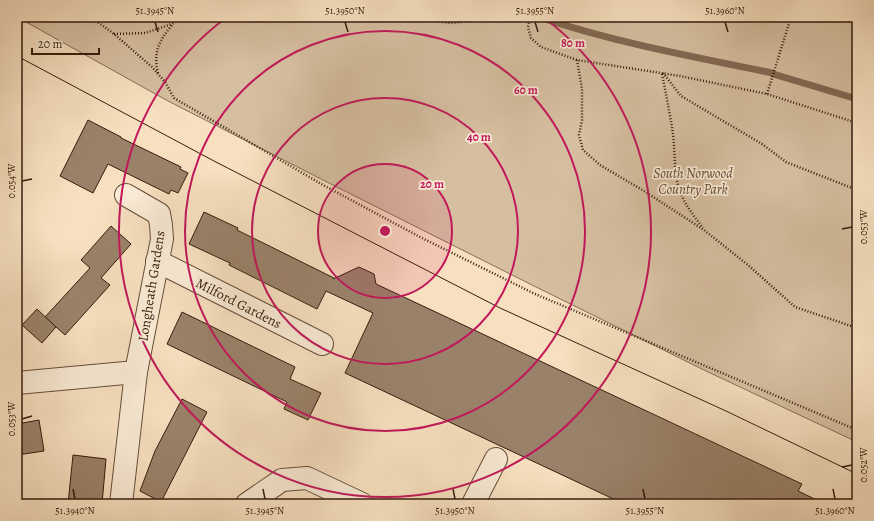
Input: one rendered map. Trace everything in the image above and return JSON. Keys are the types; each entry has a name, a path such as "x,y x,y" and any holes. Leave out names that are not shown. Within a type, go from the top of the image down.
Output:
{"street":[{"name":"Longheath Gardens","path":"121,504 136,372 162,238 162,225 159,214 126,195"},
{"name":"Milford Gardens","path":"157,261 322,344"},
{"path":"17,383 136,372"},
{"path":"473,504 496,459"},
{"path":"247,504 282,480 307,478 362,504"}],"path":[{"path":"91,17 114,34 158,74 165,82 174,98 323,185 420,237 535,294 857,430"},
{"path":"114,34 145,33 172,24 184,17"},
{"path":"410,17 450,22 509,17"},
{"path":"530,17 528,27 532,38 541,47 577,60 662,73 767,94 857,123"},
{"path":"767,94 791,17"},
{"path":"158,74 155,58 163,38 172,24"},
{"path":"577,60 582,89 582,120 578,135 583,150 600,166 644,191 704,230 748,265 795,307 857,328"},
{"path":"662,73 681,96 762,144 786,162 857,190"},
{"path":"662,73 673,136 674,162 680,190 688,207 704,230"}],"green space":[{"name":"South Norwood Country Park","path":"17,17 857,17 857,442 706,371 319,178 168,101"}],"building":[{"path":"88,120 181,167 180,169 188,173 178,193 171,190 169,194 108,164 93,193 60,176"},
{"path":"204,212 238,228 237,230 334,278 333,279 359,267 374,274 376,284 802,484 798,491 825,504 624,504 345,373 373,313 326,291 317,309 229,265 230,263 189,244"},
{"path":"111,226 131,244 101,278 110,285 65,335 45,317 90,268 81,260"},
{"path":"37,309 56,327 42,343 22,325"},
{"path":"182,312 295,367 290,379 321,393 308,420 284,409 287,402 167,344"},
{"path":"182,399 207,412 161,502 140,491 155,451"},
{"path":"39,420 44,451 17,455 17,424"},
{"path":"73,455 106,459 102,504 68,504"}],"waterway":[{"path":"542,17 570,27 627,42 772,73"},
{"path":"773,74 857,99"}],"tram line":[{"path":"17,56 214,161 500,308 726,411 857,474"}]}
